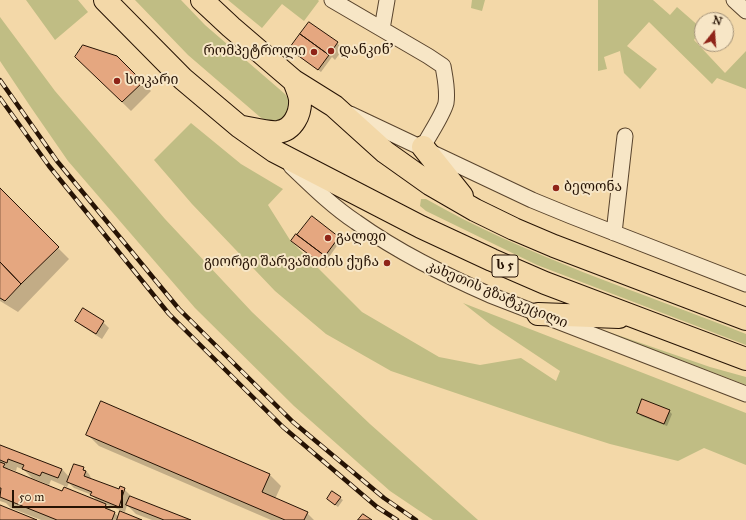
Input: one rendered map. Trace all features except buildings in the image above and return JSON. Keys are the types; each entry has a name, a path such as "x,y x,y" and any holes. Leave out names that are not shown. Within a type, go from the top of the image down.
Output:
{"highway":[{"name":"კახეთის გზატკეცილი","path":"105,0 183,79 240,127 274,151 421,227 492,260 545,283 746,359"},
{"path":"202,0 294,81 334,106 385,152 430,184 475,210 514,229 554,246 746,319"},
{"path":"240,127 276,132 286,130 294,123 299,109 300,98 294,81"},
{"path":"423,147 453,186 475,210"},
{"path":"538,314 638,318"}],"street":[{"path":"332,0 443,66 446,83 446,104 423,147"},
{"path":"382,29 387,0"},
{"path":"734,0 746,11"},
{"path":"334,106 532,200 746,284"},
{"path":"614,233 625,136"},
{"name":"კახეთის გზატკეცილი","path":"274,151 354,222 410,258 448,277 490,295 746,394"}],"shaded area":[{"path":"26,0 78,0 88,12 55,40"},
{"path":"135,0 181,0 205,25 285,94 288,100 288,112 279,120 273,121 260,117 188,55"},
{"path":"228,0 319,1 304,21 282,4 262,28"},
{"path":"472,0 485,0 482,11 471,8"},
{"path":"598,0 653,0 670,15 677,7 694,22 694,52 705,52 725,73 746,51 746,89 717,78 712,84 649,22 627,46 657,69 640,89 624,73 620,51 604,57 607,69 598,71"},
{"path":"0,17 55,91 165,219 252,312 370,424 478,520 433,520 390,491 294,406 195,308 68,161 30,106 0,61"},
{"path":"191,123 241,164 283,189 268,205 290,240 362,312 439,357 480,365 521,358 556,381 560,371 491,325 463,303 746,413 746,465 704,448 678,461 610,444 391,371 326,334 275,291 192,204 154,160"},
{"path":"421,199 426,199 503,239 543,256 746,334 746,345 537,265 426,211 420,206"},
{"path":"583,323 710,367 746,377 746,385"}],"railway":[{"path":"0,80 57,161 179,309 293,422 384,498 416,520"},
{"path":"0,98 49,166 169,314 283,427 377,507 397,520"}],"place":[{"name":"დანკინ'","path":"331,51"},
{"name":"რომპეტროლი","path":"314,52"},
{"name":"სოკარი","path":"117,81"},
{"name":"ბელონა","path":"556,188"},
{"name":"გალფი","path":"328,238"},
{"name":"გიორგი შარვაშიძის ქუჩა","path":"387,263"}]}
